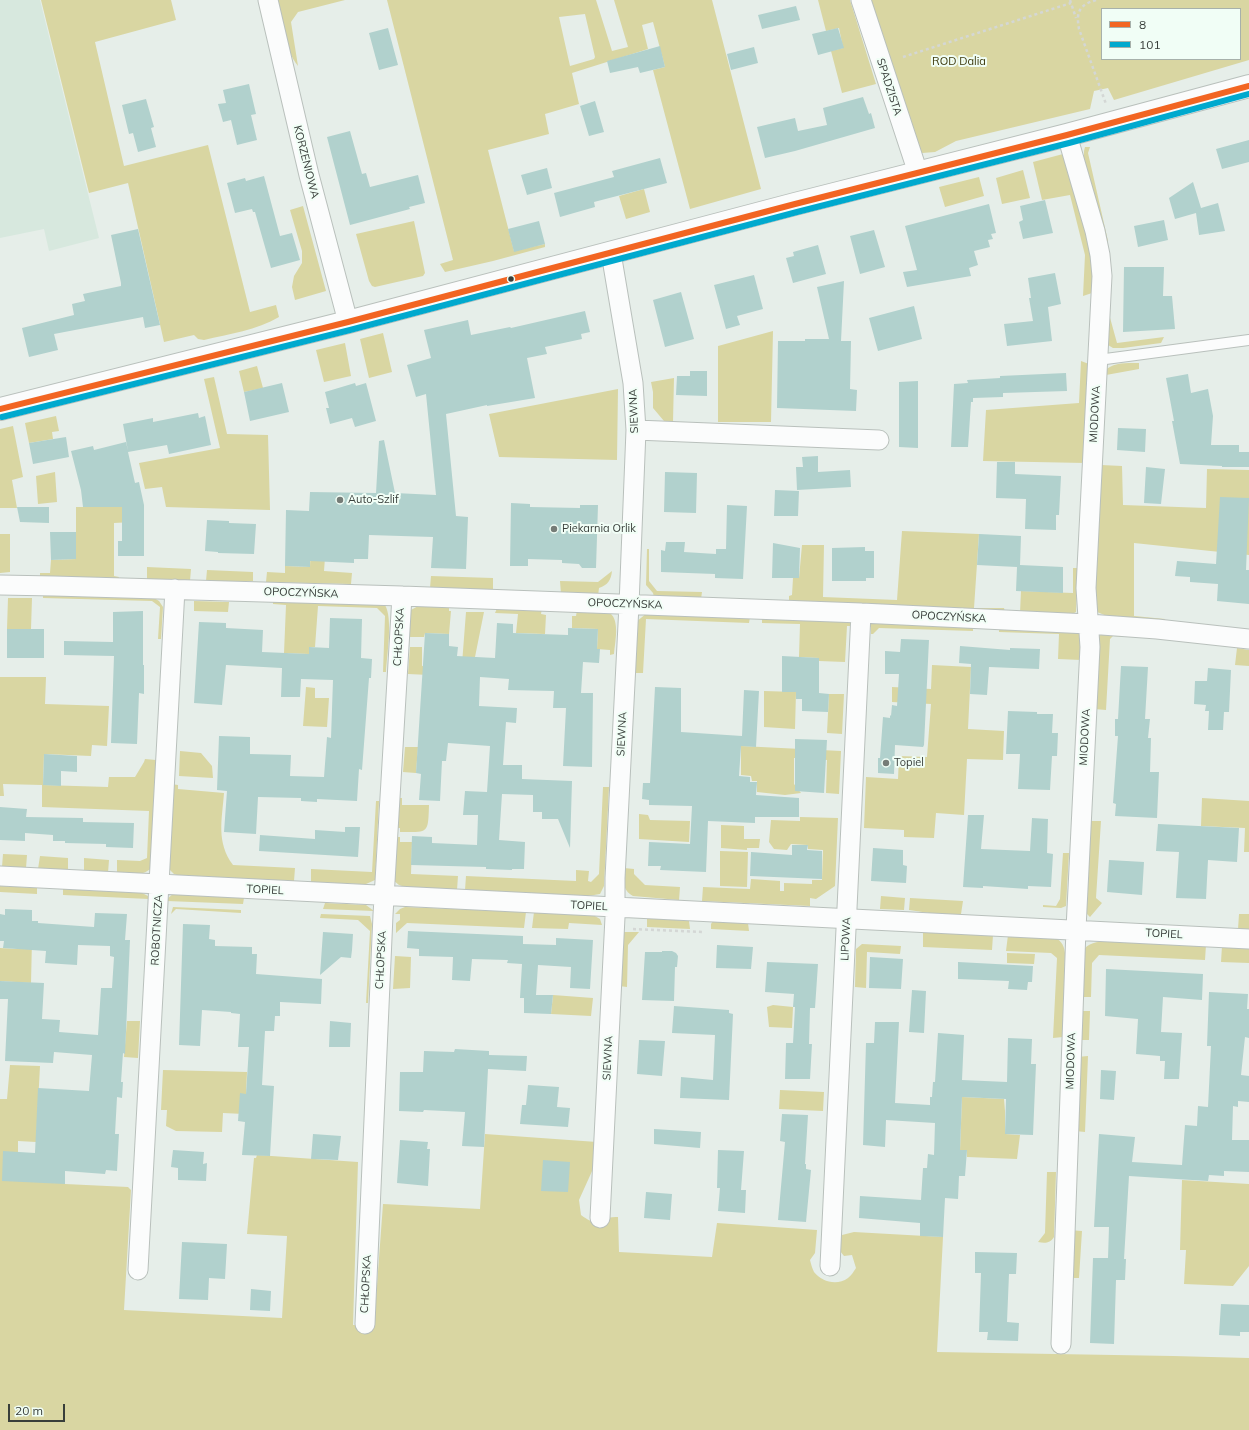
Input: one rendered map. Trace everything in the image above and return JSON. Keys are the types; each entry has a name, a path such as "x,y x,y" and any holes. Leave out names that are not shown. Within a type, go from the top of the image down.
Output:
{"street":[{"name":"KORZENIOWA","path":"268,0 309,175 348,322"},
{"name":"SPADZISTA","path":"862,0 918,173"},
{"path":"0,409 348,322 795,204 1067,135 1249,86"},
{"name":"MIODOWA","path":"1061,1344 1076,929 1090,647 1086,588 1102,276 1095,231 1067,135"},
{"name":"SIEWNA","path":"600,1218 615,907 614,878 629,605 636,430 634,383 611,253"},
{"path":"636,430 879,440"},
{"name":"OPOCZYŃSKA","path":"0,585 402,596 861,613 1088,624 1156,629 1249,639"},
{"name":"ROBOTNICZA","path":"138,1270 175,590"},
{"name":"CHŁOPSKA","path":"365,1324 384,896 402,596"},
{"name":"LIPOWA","path":"830,1266 861,613"},
{"name":"TOPIEL","path":"0,876 1076,929 1249,939"}],"lane":[{"path":"1098,360 1249,340"}],"path":[{"path":"1077,20 1078,12 1083,6 1096,0"},
{"path":"903,57 1070,2 1101,89"}],"shaded area":[{"path":"0,0 40,0 99,238 49,251 44,229 0,238"}],"green space":[{"path":"41,0 171,0 176,20 95,42 124,166 208,145 250,312 276,305 279,317 262,325 233,334 204,340 198,339 194,335 164,342 128,183 89,193"},
{"path":"278,0 345,0 298,12 291,22 298,66 293,59 287,43 282,26"},
{"path":"387,0 596,0 612,51 628,47 614,0 712,0 761,189 690,209 653,70 665,67 653,22 642,25 648,49 572,73 579,104 545,114 549,134 488,150 514,251 545,244 545,247 445,272 440,264 453,260","holes":["585,14 595,57 594,59 570,66 559,17"]},
{"path":"818,0 850,0 876,84 842,93 831,51 843,48 839,28 826,31"},
{"name":"ROD Dalia","path":"870,0 1249,0 1249,60 1114,100 1108,88 1094,91 1090,109 956,141 935,152 922,153 917,143"},
{"path":"1085,147 1090,147 1088,153 1108,241 1105,242 1084,160"},
{"path":"1063,154 1090,246 1093,264 1092,293 1083,296 1085,255 1070,195 1042,200 1033,162"},
{"path":"1023,170 1030,198 1002,204 996,178"},
{"path":"979,177 984,196 945,207 939,187"},
{"path":"644,189 650,212 626,219 619,196"},
{"path":"303,206 326,291 295,300 292,287 294,276 302,263 302,251 290,210"},
{"path":"414,221 425,273 423,276 375,287 372,286 369,281 356,234"},
{"path":"1109,314 1117,343 1164,337 1161,343 1113,348 1108,345 1106,340"},
{"path":"773,331 771,422 718,422 718,346"},
{"path":"383,333 392,372 369,378 360,339"},
{"path":"345,343 351,376 324,382 316,350"},
{"path":"1081,361 1089,364 1085,463 983,461 986,410 1079,403"},
{"path":"1125,363 1139,363 1139,369 1106,375 1101,465 1122,466 1123,505 1206,508 1207,469 1249,470 1249,555 1134,543 1134,616 1165,619 1164,622 1107,616 1097,612 1092,604 1105,371 1116,365"},
{"path":"257,366 263,388 244,392 239,371"},
{"path":"214,377 227,434 268,435 270,510 166,507 162,487 145,489 139,463 220,448 204,379"},
{"path":"674,378 673,422 664,421 653,408 653,392 651,382"},
{"path":"618,389 617,460 499,457 489,414"},
{"path":"56,416 59,431 52,432 53,439 29,443 25,423"},
{"path":"13,426 23,477 12,480 17,508 0,508 0,429"},
{"path":"55,472 57,502 38,504 36,476"},
{"path":"76,507 134,507 133,522 114,523 114,576 119,577 118,581 40,578 40,573 50,573 51,560 76,559"},
{"path":"327,530 324,571 352,573 351,584 266,582 267,572 285,573 285,566 310,567 311,541"},
{"path":"902,531 979,534 974,608 1004,608 1005,612 789,601 789,596 792,595 793,578 799,578 802,545 824,545 823,597 897,600"},
{"path":"0,534 10,534 10,572 0,573"},
{"path":"647,549 649,549 649,581 657,591 702,592 701,599 654,597 653,593 646,585"},
{"path":"147,567 191,569 190,581 147,580"},
{"path":"1073,568 1078,568 1076,612 1070,615 1020,613 1021,591 1073,593"},
{"path":"207,570 253,572 253,581 206,581"},
{"path":"612,571 608,582 599,588 598,596 561,594 560,581 598,582"},
{"path":"431,576 493,578 493,590 430,588"},
{"path":"43,594 154,598 159,601 163,607 161,639 158,639 160,607 152,601 43,598"},
{"path":"8,598 32,598 31,629 7,629"},
{"path":"194,601 229,602 228,612 194,611"},
{"path":"273,601 385,605 389,619 386,672 383,672 385,616 377,608 318,606 315,647 310,647 309,654 284,653 286,605 273,604"},
{"path":"420,605 449,605 449,611 451,611 449,634 425,633 424,637 410,637 410,635 406,634 411,610"},
{"path":"498,606 542,608 541,614 546,615 545,634 516,633 518,614 495,613"},
{"path":"577,610 610,613 616,626 614,654 610,655 610,650 597,649 598,629 572,628 572,616 576,616"},
{"path":"466,612 484,612 475,657 461,677"},
{"path":"647,613 750,617 749,623 646,619 643,673 632,673 636,622"},
{"path":"762,618 851,622 852,626 847,626 845,662 819,661 819,658 799,657 800,624 762,623"},
{"path":"871,623 973,627 973,631 879,628 871,634 871,627 867,627"},
{"path":"999,628 1075,630 1081,633 1081,660 1058,659 1059,634 999,632"},
{"path":"1128,633 1127,637 1113,636 1110,639 1106,710 1094,709 1099,637 1101,634"},
{"path":"410,647 422,647 422,666 451,668 450,676 408,674"},
{"path":"1237,648 1249,650 1249,666 1235,665"},
{"path":"932,665 971,667 968,729 1004,731 1003,760 967,759 964,815 936,813 934,838 904,837 904,830 864,828 866,777 898,779 899,756 927,757 931,704 892,702 892,687 931,689"},
{"path":"0,677 46,677 45,704 109,706 107,746 92,745 91,756 44,754 43,785 108,787 109,777 135,777 145,759 156,760 151,868 148,871 140,874 117,873 117,860 140,861 147,858 149,811 42,807 42,785 3,784 4,796 0,796"},
{"path":"306,687 315,688 315,698 329,698 327,727 303,726"},
{"path":"764,691 796,692 795,729 764,727"},
{"path":"829,694 844,694 842,734 827,733"},
{"path":"741,746 841,751 839,794 826,793 827,760 794,758 794,784 801,793 785,795 757,792 757,781 752,781 751,776 741,775"},
{"path":"405,747 418,747 416,773 403,772"},
{"path":"180,751 201,753 212,766 213,778 179,776"},
{"path":"171,784 178,785 178,789 224,793 221,822 222,839 224,848 233,865 295,868 294,881 174,874 169,869"},
{"path":"603,787 609,787 604,886 600,894 588,896 465,890 466,876 576,881 576,870 589,871 588,881 591,882 599,874"},
{"path":"395,798 402,798 402,805 429,805 428,821 425,829 417,832 400,832 400,828 394,828"},
{"path":"1202,798 1249,801 1249,852 1244,852 1245,828 1201,826"},
{"path":"376,801 379,801 375,880 366,884 311,882 311,869 372,872"},
{"path":"639,814 648,815 650,820 690,821 689,842 639,839"},
{"path":"800,817 838,818 835,886 816,899 810,898 810,906 702,901 703,887 750,889 751,879 780,881 780,891 784,891 784,883 812,884 812,880 822,880 823,850 808,849 808,845 791,844 787,850 774,849 769,842 771,820 800,821"},
{"path":"1089,821 1101,821 1096,898 1102,903 1090,917 1087,914 1085,905"},
{"path":"721,825 744,826 744,839 760,839 759,848 747,848 747,850 721,848"},
{"path":"393,837 400,837 400,842 412,842 411,874 458,876 457,890 405,887 399,885 393,880"},
{"path":"720,851 748,852 747,887 720,886"},
{"path":"1063,853 1069,853 1066,906 1061,908 1043,907 1043,905 1056,906 1060,899"},
{"path":"3,854 27,855 26,868 2,867"},
{"path":"40,856 68,858 68,870 38,869"},
{"path":"84,858 109,860 108,873 84,871"},
{"path":"624,868 634,869 634,874 645,885 680,887 679,900 633,896 629,894 624,884"},
{"path":"0,886 37,888 37,894 0,892"},
{"path":"63,889 142,893 148,896 149,899 63,895"},
{"path":"173,894 244,898 243,904 167,901"},
{"path":"881,896 905,898 904,910 880,909"},
{"path":"910,898 963,901 961,914 936,914 909,910"},
{"path":"325,903 366,905 374,911 323,909"},
{"path":"173,907 241,910 241,913 176,909 171,914"},
{"path":"405,907 526,912 524,928 407,923 396,933 396,923 400,920 400,914 395,914 400,909"},
{"path":"534,912 593,915 600,919 602,925 569,923 568,929 532,928"},
{"path":"321,914 370,916 372,924 368,1003 366,1003 370,931 358,920 320,918"},
{"path":"1239,914 1249,914 1249,929 1238,929"},
{"path":"647,918 689,921 690,929 647,927"},
{"path":"713,921 748,923 749,931 711,929 711,924"},
{"path":"923,931 993,935 992,950 923,947"},
{"path":"622,932 639,932 628,945 627,987 619,986"},
{"path":"1008,935 1052,937 1057,939 1063,945 1065,953 1063,1037 1053,1038 1057,958 1051,953 1006,951"},
{"path":"32,940 31,983 0,981 0,948 17,949"},
{"path":"1107,941 1206,945 1205,960 1099,955 1092,963 1091,997 1080,997 1082,952 1090,944"},
{"path":"862,944 901,946 900,954 867,952 866,988 855,987 856,949"},
{"path":"1222,946 1249,948 1249,963 1221,962"},
{"path":"1007,953 1035,954 1034,964 1007,963"},
{"path":"395,956 411,957 410,988 393,989"},
{"path":"553,995 593,998 591,1016 551,1014"},
{"path":"773,1005 793,1007 792,1028 769,1027 767,1007"},
{"path":"1079,1011 1090,1011 1089,1040 1078,1040"},
{"path":"127,1021 140,1021 138,1058 124,1057"},
{"path":"1088,1056 1085,1132 1075,1131 1077,1057"},
{"path":"10,1065 40,1066 36,1142 18,1141 18,1152 65,1184 128,1187 131,1190 124,1310 282,1318 287,1236 247,1234 254,1158 256,1158 257,1155 358,1162 353,1325 374,1326 383,1204 480,1209 485,1134 597,1142 593,1169 579,1200 581,1215 596,1222 612,1217 618,1217 619,1252 712,1257 717,1223 817,1230 815,1253 810,1260 812,1268 821,1278 830,1282 839,1282 848,1278 856,1268 852,1255 844,1256 840,1251 838,1236 854,1232 943,1237 937,1352 1249,1358 1249,1430 0,1430 0,1099 7,1099"},
{"path":"163,1070 247,1072 246,1094 240,1094 244,1114 223,1113 222,1132 176,1131 166,1126 167,1110 161,1110"},
{"path":"780,1090 824,1092 823,1111 779,1109"},
{"path":"962,1097 1004,1099 1005,1134 1020,1135 1017,1159 967,1157 967,1150 960,1150"},
{"path":"1047,1172 1056,1172 1054,1237 1049,1242 1042,1243 1038,1242 1045,1233"},
{"path":"1182,1180 1249,1184 1249,1266 1233,1286 1184,1284 1186,1250 1180,1250"},
{"path":"1069,1230 1082,1231 1079,1278 1074,1278 1072,1276"}],"building":[{"path":"796,6 800,20 762,29 758,15"},
{"path":"388,28 398,65 379,70 369,33"},
{"path":"838,28 844,48 818,55 812,34"},
{"path":"660,46 665,67 640,73 638,67 610,73 607,61"},
{"path":"754,47 758,63 731,70 727,54"},
{"path":"249,84 256,114 251,115 257,140 237,145 231,120 223,122 218,104 226,103 223,90"},
{"path":"863,97 869,114 871,113 875,128 765,158 757,127 795,118 798,131 827,125 823,108"},
{"path":"146,99 154,127 151,128 156,147 138,152 133,133 129,134 122,105"},
{"path":"595,101 604,132 589,136 580,106"},
{"path":"350,131 362,174 366,173 370,187 418,175 425,203 409,207 410,209 350,225 327,137"},
{"path":"1249,140 1249,162 1222,169 1216,149"},
{"path":"660,158 667,183 594,202 595,207 560,217 554,193 614,177 612,171"},
{"path":"547,168 552,188 527,195 521,175"},
{"path":"264,176 280,236 292,233 300,260 271,268 255,212 253,212 252,209 235,213 227,183 245,178 246,181"},
{"path":"1193,182 1201,208 1218,203 1225,231 1199,235 1196,213 1175,219 1169,198"},
{"path":"1045,200 1053,233 1023,239 1019,222 1023,220 1020,206"},
{"path":"989,204 996,233 991,234 993,239 988,240 990,247 974,251 978,265 969,268 971,276 907,287 903,272 917,270 905,226"},
{"path":"1164,220 1168,240 1138,247 1134,226"},
{"path":"539,221 545,244 514,252 508,229"},
{"path":"138,229 160,325 145,328 143,317 54,334 58,350 29,357 22,328 74,315 72,304 85,301 83,294 121,286 111,235"},
{"path":"874,230 885,267 860,274 850,236"},
{"path":"818,245 826,274 793,283 786,258 794,256 793,252"},
{"path":"1124,267 1164,267 1163,296 1172,296 1175,329 1123,332"},
{"path":"1055,273 1061,304 1048,307 1052,341 1007,346 1004,324 1033,321 1029,298 1031,298 1028,278"},
{"path":"754,275 763,309 737,316 740,325 726,329 714,285"},
{"path":"844,281 841,341 851,341 850,389 857,390 856,411 777,408 778,341 829,339 817,287"},
{"path":"681,292 694,339 665,347 653,300"},
{"path":"914,306 922,339 878,351 869,318"},
{"path":"585,311 590,332 581,334 582,339 545,347 547,354 527,358 535,398 487,405 446,414 456,516 468,517 466,569 431,568 433,537 369,535 368,559 354,559 354,563 310,561 310,567 285,566 286,510 309,511 310,492 376,493 379,441 384,440 395,493 436,495 426,394 416,397 407,365 431,358 424,330 468,320 471,335 511,328"},
{"path":"690,371 707,371 707,396 676,395 677,376 690,376"},
{"path":"1066,373 1067,391 1003,393 1003,397 973,398 973,402 971,402 968,447 951,447 954,384 968,383 967,380 1000,378 1000,376"},
{"path":"1188,374 1191,393 1208,389 1213,416 1211,445 1239,445 1239,452 1249,452 1249,467 1180,464 1166,378"},
{"path":"918,381 918,448 899,447 899,382"},
{"path":"282,383 289,412 250,421 244,392"},
{"path":"355,383 356,386 366,383 376,421 355,427 352,418 330,424 326,408 329,408 325,392"},
{"path":"198,413 199,418 205,416 211,445 169,454 167,445 128,452 135,483 139,482 144,505 144,556 118,556 118,541 122,541 122,507 83,507 81,490 71,451 93,446 94,450 126,442 128,451 123,424 153,418 153,422"},
{"path":"1118,428 1146,429 1145,452 1117,450"},
{"path":"66,437 69,457 33,464 29,443"},
{"path":"818,456 818,472 850,470 851,487 797,490 796,467 803,467 802,457"},
{"path":"997,462 1015,462 1015,474 1061,476 1059,515 1056,515 1056,530 1025,529 1026,499 996,498"},
{"path":"1146,467 1165,469 1161,504 1144,503"},
{"path":"665,472 697,473 696,513 664,512"},
{"path":"775,490 799,491 798,516 774,516"},
{"path":"1220,497 1249,498 1246,570 1249,570 1249,604 1217,601 1218,584 1190,582 1190,577 1175,576 1177,561 1216,564"},
{"path":"511,503 530,504 530,507 580,508 580,505 598,505 596,568 582,568 579,564 562,563 562,560 528,559 528,566 510,566"},
{"path":"727,505 747,506 743,579 715,578 715,574 661,572 661,550 665,551 666,542 685,542 684,552 716,554 716,549 726,549"},
{"path":"17,507 49,507 49,523 20,522"},
{"path":"207,520 229,521 229,523 256,524 254,554 218,553 205,551"},
{"path":"50,532 76,532 76,559 51,560"},
{"path":"979,534 1021,536 1020,565 1063,567 1063,593 1016,591 1017,567 977,565"},
{"path":"773,543 800,548 799,578 772,578"},
{"path":"865,547 865,551 874,551 874,578 866,578 866,581 832,581 832,548"},
{"path":"143,611 144,694 139,693 137,744 111,743 114,656 64,655 64,641 113,642 113,612"},
{"path":"330,618 362,619 361,658 372,659 371,678 369,678 362,770 359,769 357,801 317,799 317,802 301,801 301,798 258,797 256,834 224,832 227,791 217,790 219,736 250,737 250,754 291,755 290,776 324,777 327,737 331,738 333,680 301,679 300,697 281,697 282,668 226,665 222,705 194,703 199,622 226,623 226,628 263,630 262,652 309,654 309,647 329,648"},
{"path":"497,623 513,624 513,633 568,635 568,628 598,629 597,649 600,649 599,663 583,662 581,693 593,693 592,767 563,766 566,708 553,708 554,691 508,690 509,679 480,677 479,706 517,708 516,723 506,722 503,765 522,765 522,779 572,781 570,848 558,819 542,819 542,812 533,812 533,795 502,794 499,840 525,842 524,869 512,870 486,869 486,867 411,865 412,836 432,837 432,843 477,845 478,815 463,815 465,791 487,792 490,746 448,743 446,761 442,761 440,801 419,800 421,774 416,773 425,633 449,634 449,646 458,647 457,656 495,658"},
{"path":"7,629 44,629 44,658 7,658"},
{"path":"901,639 929,640 924,745 923,747 895,745 894,774 878,773 878,758 880,758 883,717 890,718 892,705 897,706 899,674 885,674 885,651 900,652"},
{"path":"960,646 1010,650 1010,648 1040,649 1039,669 989,667 987,695 970,694 971,664 959,663"},
{"path":"782,656 819,658 819,693 829,694 828,712 802,711 802,699 796,699 796,692 782,692"},
{"path":"1121,666 1148,667 1145,719 1150,719 1148,738 1151,738 1150,772 1159,772 1157,818 1115,816 1116,804 1113,803 1118,736 1115,736 1115,719 1118,719"},
{"path":"1208,668 1231,670 1229,712 1224,712 1223,730 1208,730 1209,711 1205,711 1206,705 1194,704 1195,681 1207,681"},
{"path":"655,687 681,688 681,732 742,736 744,690 759,691 756,747 741,746 739,776 750,777 750,782 757,782 756,795 799,798 799,817 755,817 755,823 708,821 706,872 660,870 661,866 648,866 649,842 690,844 692,806 649,805 649,800 642,799 643,783 650,783"},
{"path":"1008,711 1053,714 1052,733 1058,733 1057,756 1052,756 1050,790 1018,789 1020,754 1006,754"},
{"path":"795,739 827,740 824,793 795,791"},
{"path":"44,754 77,756 77,772 61,771 61,786 43,785"},
{"path":"0,807 27,809 26,817 83,818 83,822 134,823 133,848 106,847 106,844 65,843 65,841 53,841 53,835 25,833 25,841 0,840"},
{"path":"968,815 984,815 981,849 1030,851 1032,818 1048,819 1047,853 1053,854 1051,887 1028,886 1028,889 983,886 983,888 963,887"},
{"path":"1158,824 1239,828 1237,862 1208,860 1206,899 1176,898 1179,852 1156,851"},
{"path":"345,827 360,827 358,857 259,851 260,835 315,839 315,830 345,832"},
{"path":"792,845 808,845 807,850 822,851 822,879 750,876 751,852 792,855"},
{"path":"873,848 903,850 903,865 907,866 906,883 871,881"},
{"path":"1109,860 1144,862 1142,895 1107,892"},
{"path":"5,909 32,910 32,921 38,921 38,923 94,927 95,913 127,914 125,940 130,940 125,1054 123,1053 121,1082 123,1082 122,1098 117,1097 115,1134 119,1134 117,1171 106,1170 105,1174 65,1171 65,1184 2,1181 3,1151 35,1153 38,1088 89,1091 92,1055 54,1052 53,1063 5,1061 8,999 0,999 0,981 44,983 42,1019 60,1020 59,1032 98,1035 101,988 112,988 114,957 110,956 110,946 78,945 77,965 45,963 46,951 3,948 4,941 0,941 0,914 5,915"},
{"path":"183,924 210,925 209,939 215,940 215,946 252,947 252,954 257,954 256,974 322,979 321,1004 280,1002 280,1016 275,1016 274,1031 265,1031 262,1085 274,1086 270,1156 242,1155 245,1122 238,1121 240,1093 246,1094 249,1047 238,1047 240,1014 202,1010 200,1046 179,1045"},
{"path":"408,931 523,936 523,944 556,945 556,938 593,940 590,989 570,988 571,967 538,965 536,995 553,995 551,1014 524,1013 524,998 520,998 522,964 507,963 508,960 472,959 470,981 452,980 453,957 419,956 419,949 407,948"},
{"path":"323,932 353,934 352,950 351,958 341,957 320,975"},
{"path":"717,945 753,947 751,969 716,968"},
{"path":"672,951 678,956 677,967 675,967 674,1001 642,1000 645,952"},
{"path":"870,957 903,959 901,989 869,988"},
{"path":"767,962 818,964 815,1008 810,1008 809,1044 812,1044 810,1079 785,1079 786,1043 793,1043 795,1007 793,1007 794,994 765,992"},
{"path":"958,962 1033,966 1032,982 1028,982 1027,990 1008,989 1009,981 958,979"},
{"path":"1106,969 1203,974 1202,1000 1163,997 1161,1032 1182,1033 1179,1079 1164,1079 1165,1061 1160,1061 1160,1056 1136,1054 1138,1019 1105,1016"},
{"path":"912,990 926,991 924,1033 909,1032"},
{"path":"1209,992 1248,994 1247,1009 1249,1009 1249,1038 1245,1037 1241,1075 1249,1076 1249,1102 1238,1101 1238,1107 1233,1106 1232,1140 1249,1140 1249,1172 1224,1171 1224,1176 1209,1175 1208,1181 1129,1176 1124,1259 1126,1259 1125,1280 1116,1280 1114,1344 1090,1343 1093,1258 1108,1258 1109,1227 1094,1227 1099,1134 1135,1137 1132,1162 1182,1165 1185,1125 1197,1126 1198,1106 1208,1107 1211,1046 1207,1046"},
{"path":"674,1006 729,1010 729,1013 733,1014 729,1100 680,1098 681,1077 713,1080 715,1035 672,1033"},
{"path":"330,1021 351,1023 350,1047 329,1047"},
{"path":"875,1022 899,1022 895,1103 930,1105 933,1082 935,1082 938,1033 964,1035 962,1080 1007,1082 1008,1038 1032,1039 1031,1064 1036,1064 1033,1135 1005,1134 1006,1099 962,1097 960,1150 967,1150 965,1176 959,1176 958,1199 945,1198 943,1237 920,1236 920,1223 859,1218 860,1196 921,1200 923,1168 927,1168 928,1154 934,1155 935,1123 886,1120 885,1147 863,1145 866,1043 874,1043"},
{"path":"639,1040 665,1041 662,1076 637,1074"},
{"path":"455,1049 489,1051 489,1055 527,1056 526,1071 488,1069 484,1147 462,1146 465,1112 424,1110 423,1112 399,1111 400,1072 423,1072 424,1051 454,1052"},
{"path":"1101,1070 1116,1071 1114,1100 1100,1099"},
{"path":"528,1085 559,1087 557,1107 570,1108 568,1127 520,1124 522,1105 526,1105"},
{"path":"782,1114 808,1115 805,1164 806,1169 811,1170 806,1222 778,1220 785,1142 780,1141"},
{"path":"654,1129 701,1132 700,1148 654,1144"},
{"path":"313,1134 341,1136 338,1160 311,1159"},
{"path":"400,1140 428,1142 427,1149 430,1149 428,1186 397,1183"},
{"path":"173,1150 204,1152 203,1164 207,1163 206,1181 178,1180 178,1168 171,1167"},
{"path":"718,1150 744,1151 741,1190 746,1190 745,1213 718,1211 720,1188 717,1188"},
{"path":"543,1160 570,1162 568,1192 541,1191"},
{"path":"646,1192 672,1194 670,1220 644,1218"},
{"path":"182,1242 227,1244 225,1279 209,1278 208,1300 179,1299"},
{"path":"975,1252 1017,1253 1016,1274 1009,1274 1007,1322 1019,1323 1018,1341 987,1340 988,1332 979,1332 981,1273 975,1273"},
{"path":"251,1289 271,1291 270,1311 250,1310"},
{"path":"1221,1304 1249,1305 1249,1332 1240,1332 1240,1336 1219,1335"}],"transit line":[{"name":"8","path":"0,409 348,322 795,204 1067,135 1249,86"},
{"name":"101","path":"2,417 350,330 797,212 1069,143 1249,94"}],"place":[{"name":"Auto-Szlif","path":"340,500"},
{"name":"Piekarnia Orlik","path":"554,529"},
{"name":"Topiel","path":"886,763"}]}
